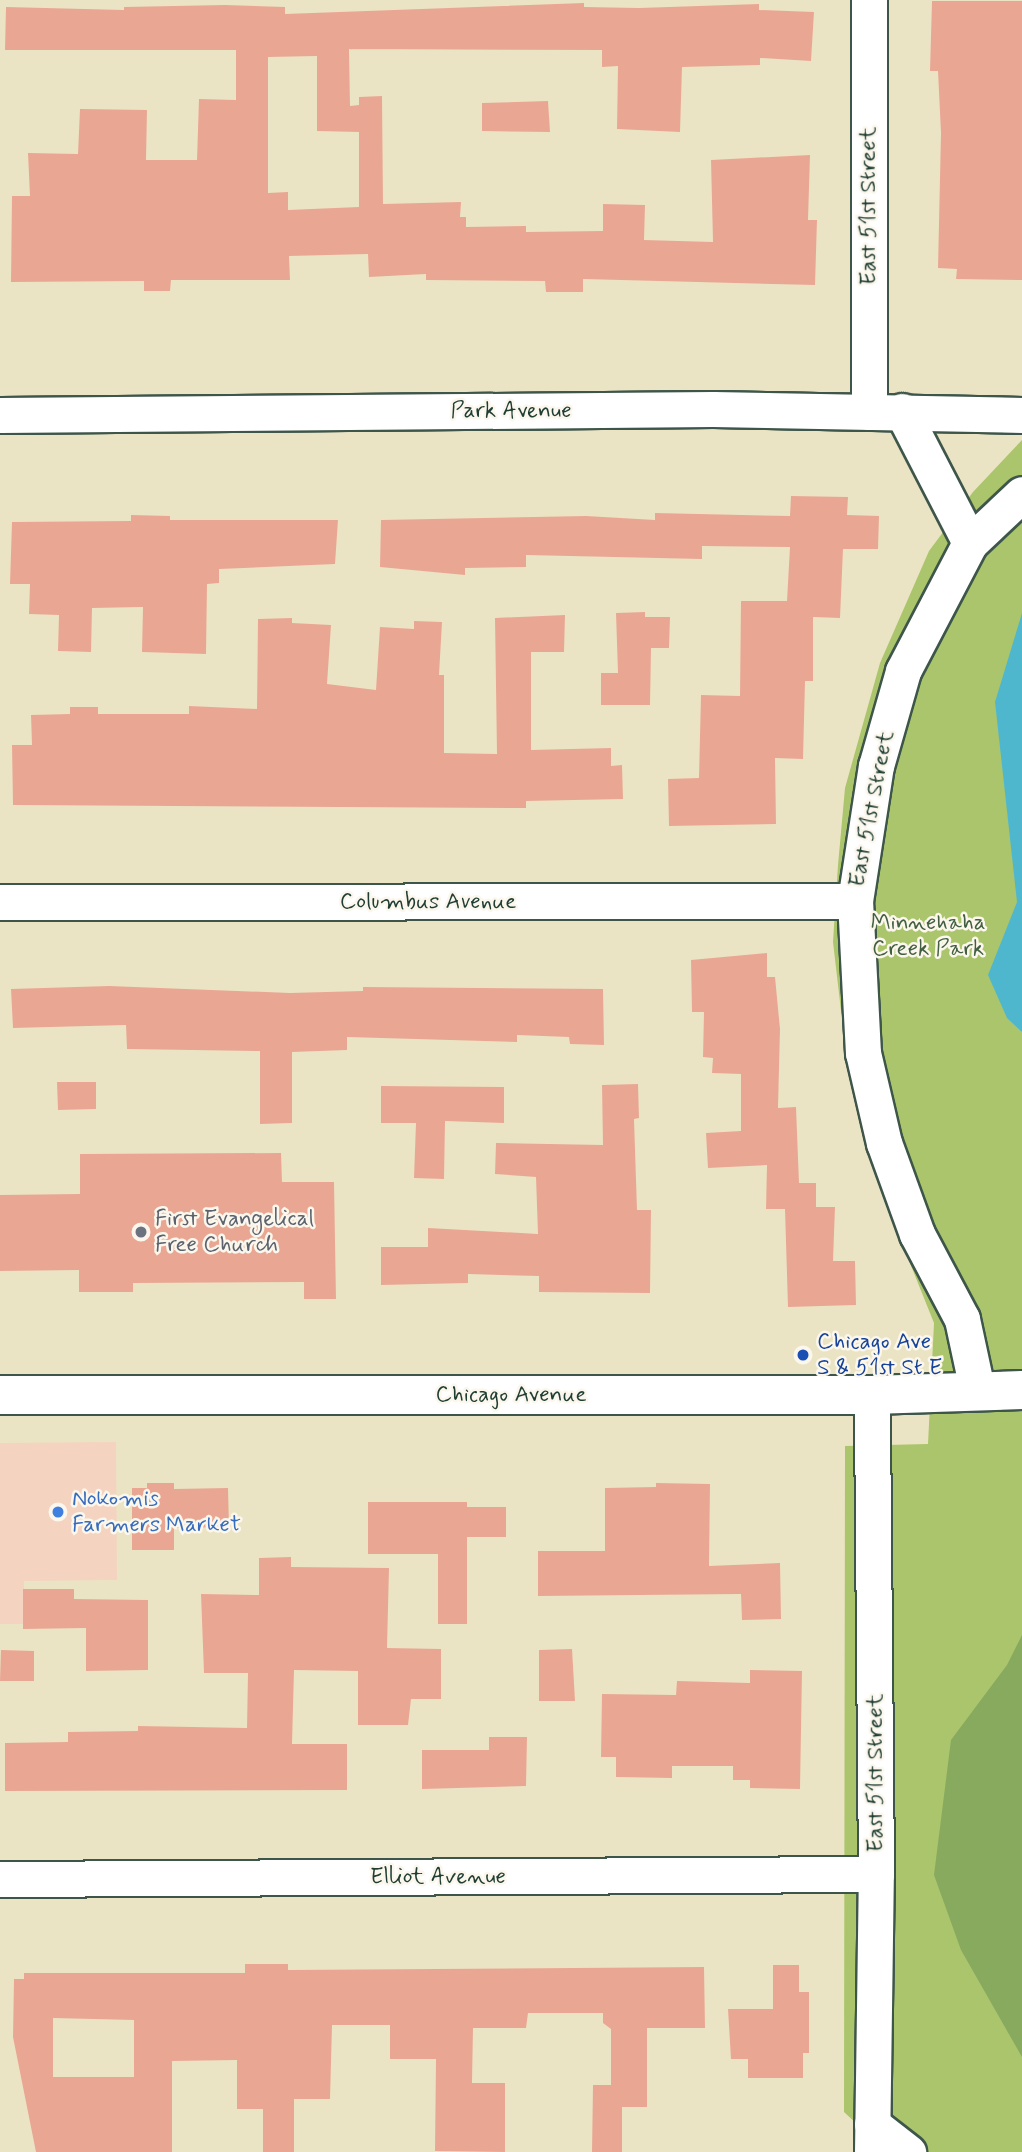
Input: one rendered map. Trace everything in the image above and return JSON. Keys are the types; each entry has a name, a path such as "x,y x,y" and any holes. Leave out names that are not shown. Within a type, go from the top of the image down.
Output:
{"street":[{"name":"East 51st Street","path":"869,0 885,411 970,543 903,671 876,766 855,901 863,1052 884,1143 917,1234 962,1319 976,1389"},
{"name":"Park Avenue","path":"0,415 885,411 1022,415"},
{"path":"970,543 1022,494"},
{"name":"Columbus Avenue","path":"0,902 855,901"},
{"name":"Chicago Avenue","path":"0,1395 872,1395 976,1389 1022,1390"},
{"name":"East 51st Street","path":"872,1395 876,1874 872,2138"},
{"name":"Elliot Avenue","path":"0,1879 876,1874"},
{"path":"872,2138 908,2152"}],"shaded area":[{"name":"Nokomis Farmers Market","path":"116,1442 117,1580 24,1581 24,1624 0,1624 0,1443"}],"green space":[{"name":"Minnehaha Creek Park","path":"1022,440 1022,2152 887,2152 844,2112 845,1446 928,1444 934,1323 879,1186 847,1062 833,942 838,865 845,788 880,663 929,551 973,492"},
{"path":"1022,1635 1022,2057 961,1950 934,1875 951,1740 1007,1665"}],"water":[{"path":"1022,613 1022,1032 1007,1018 988,975 1017,902 995,702"}],"building":[{"path":"932,1 1022,1 1022,280 956,279 957,269 938,268 941,133 938,71 930,71"},
{"path":"584,3 584,7 639,8 759,4 759,10 814,12 811,61 760,58 760,65 682,67 680,132 617,129 618,66 602,67 602,50 349,49 350,106 359,105 359,97 382,96 383,204 461,202 460,217 466,217 466,227 526,226 526,232 603,231 603,204 645,205 644,240 713,242 711,160 810,155 808,220 817,220 815,285 583,279 583,292 546,292 545,281 426,280 426,274 369,277 368,254 289,256 290,280 171,280 170,291 144,291 144,281 11,282 12,196 30,196 28,153 78,154 80,109 147,110 146,160 197,160 199,99 236,100 236,50 5,50 6,7 124,10 124,7 225,5 285,7 285,14","holes":["317,56 317,131 359,132 359,207 288,210 288,192 268,193 268,57"]},
{"path":"548,101 550,132 482,131 482,103"},
{"path":"791,496 848,497 847,515 879,516 878,549 843,549 840,618 813,617 813,681 805,681 803,759 775,758 776,824 669,826 668,779 699,778 701,695 740,696 741,601 787,601 790,547 702,546 702,559 526,555 526,567 465,568 465,575 380,567 381,520 586,516 655,520 655,513 790,516"},
{"path":"131,515 170,516 170,520 338,520 335,564 219,569 219,583 207,584 206,654 142,652 143,607 92,608 91,652 58,651 59,615 29,614 30,584 10,584 12,522 131,521"},
{"path":"645,612 645,617 670,617 669,648 651,648 650,705 601,705 601,673 618,673 616,613"},
{"path":"565,615 564,652 531,652 531,750 611,748 611,766 622,765 623,799 526,801 526,808 13,805 12,745 32,745 31,715 70,714 70,707 98,707 98,714 189,714 189,706 257,709 258,619 292,618 292,623 331,625 327,684 376,690 380,627 414,629 414,621 442,622 439,675 444,675 444,753 497,754 495,618"},
{"path":"767,953 767,977 775,977 780,1029 778,1108 796,1107 799,1183 816,1183 816,1207 835,1207 833,1261 855,1261 856,1305 788,1307 785,1209 766,1209 767,1165 708,1168 706,1133 741,1131 741,1074 712,1073 713,1058 703,1057 704,1012 692,1012 691,960"},
{"path":"109,986 290,993 363,991 363,987 603,989 604,1045 570,1044 569,1037 517,1035 517,1042 347,1037 347,1050 292,1052 292,1123 260,1124 260,1051 127,1049 126,1025 13,1028 11,989"},
{"path":"57,1082 96,1082 96,1109 58,1110"},
{"path":"638,1084 639,1118 634,1119 637,1210 651,1210 650,1293 539,1292 539,1276 468,1274 468,1283 381,1285 381,1247 428,1247 428,1228 538,1234 536,1177 495,1174 496,1143 603,1145 602,1085"},
{"path":"381,1086 504,1087 504,1123 445,1121 444,1179 414,1178 416,1123 381,1123"},
{"name":"First Evangelical Free Church","path":"281,1153 282,1182 334,1182 336,1299 304,1299 304,1282 133,1283 133,1292 79,1292 79,1270 0,1271 0,1195 80,1194 80,1154"},
{"path":"147,1483 174,1483 174,1489 228,1488 229,1527 174,1528 174,1550 132,1550 132,1488 147,1488"},
{"path":"656,1483 710,1484 709,1566 780,1563 781,1619 742,1620 741,1594 538,1596 538,1551 605,1551 605,1488 656,1487"},
{"path":"368,1502 467,1502 467,1507 506,1507 506,1537 467,1537 467,1624 438,1624 438,1554 368,1554"},
{"path":"291,1557 291,1567 389,1568 387,1648 441,1649 441,1699 411,1699 408,1725 358,1725 358,1671 294,1670 292,1744 347,1744 347,1790 5,1791 5,1743 68,1742 68,1732 138,1731 138,1726 247,1728 248,1673 204,1673 201,1594 259,1595 259,1558"},
{"path":"23,1589 74,1589 74,1599 148,1600 148,1670 86,1671 86,1628 23,1629"},
{"path":"572,1649 575,1701 539,1701 539,1650"},
{"path":"1,1650 34,1651 34,1681 0,1681"},
{"path":"750,1670 802,1671 800,1789 750,1788 750,1780 733,1780 733,1766 672,1766 672,1778 616,1777 616,1757 601,1757 602,1694 676,1695 677,1681 750,1683"},
{"path":"489,1737 527,1737 526,1786 422,1789 422,1750 489,1750"},
{"path":"245,1964 288,1964 288,1970 704,1967 705,2028 647,2028 647,2107 622,2107 622,2152 592,2152 593,2085 611,2085 611,2029 603,2023 603,2013 528,2013 526,2028 473,2028 472,2083 505,2083 505,2152 435,2151 436,2059 390,2059 390,2025 332,2025 330,2099 294,2099 294,2152 263,2152 263,2109 237,2109 237,2060 172,2061 172,2152 36,2152 13,2037 14,1979 24,1979 24,1973 245,1973","holes":["53,2018 134,2020 134,2077 53,2077"]},
{"path":"773,1965 799,1965 799,1992 809,1992 809,2053 803,2053 803,2078 748,2078 748,2059 731,2059 728,2009 773,2009"}],"place":[{"name":"First Evangelical Free Church","path":"141,1232"},
{"name":"Chicago Ave S & 51st St E","path":"803,1355"},
{"name":"Nokomis Farmers Market","path":"58,1512"}]}
